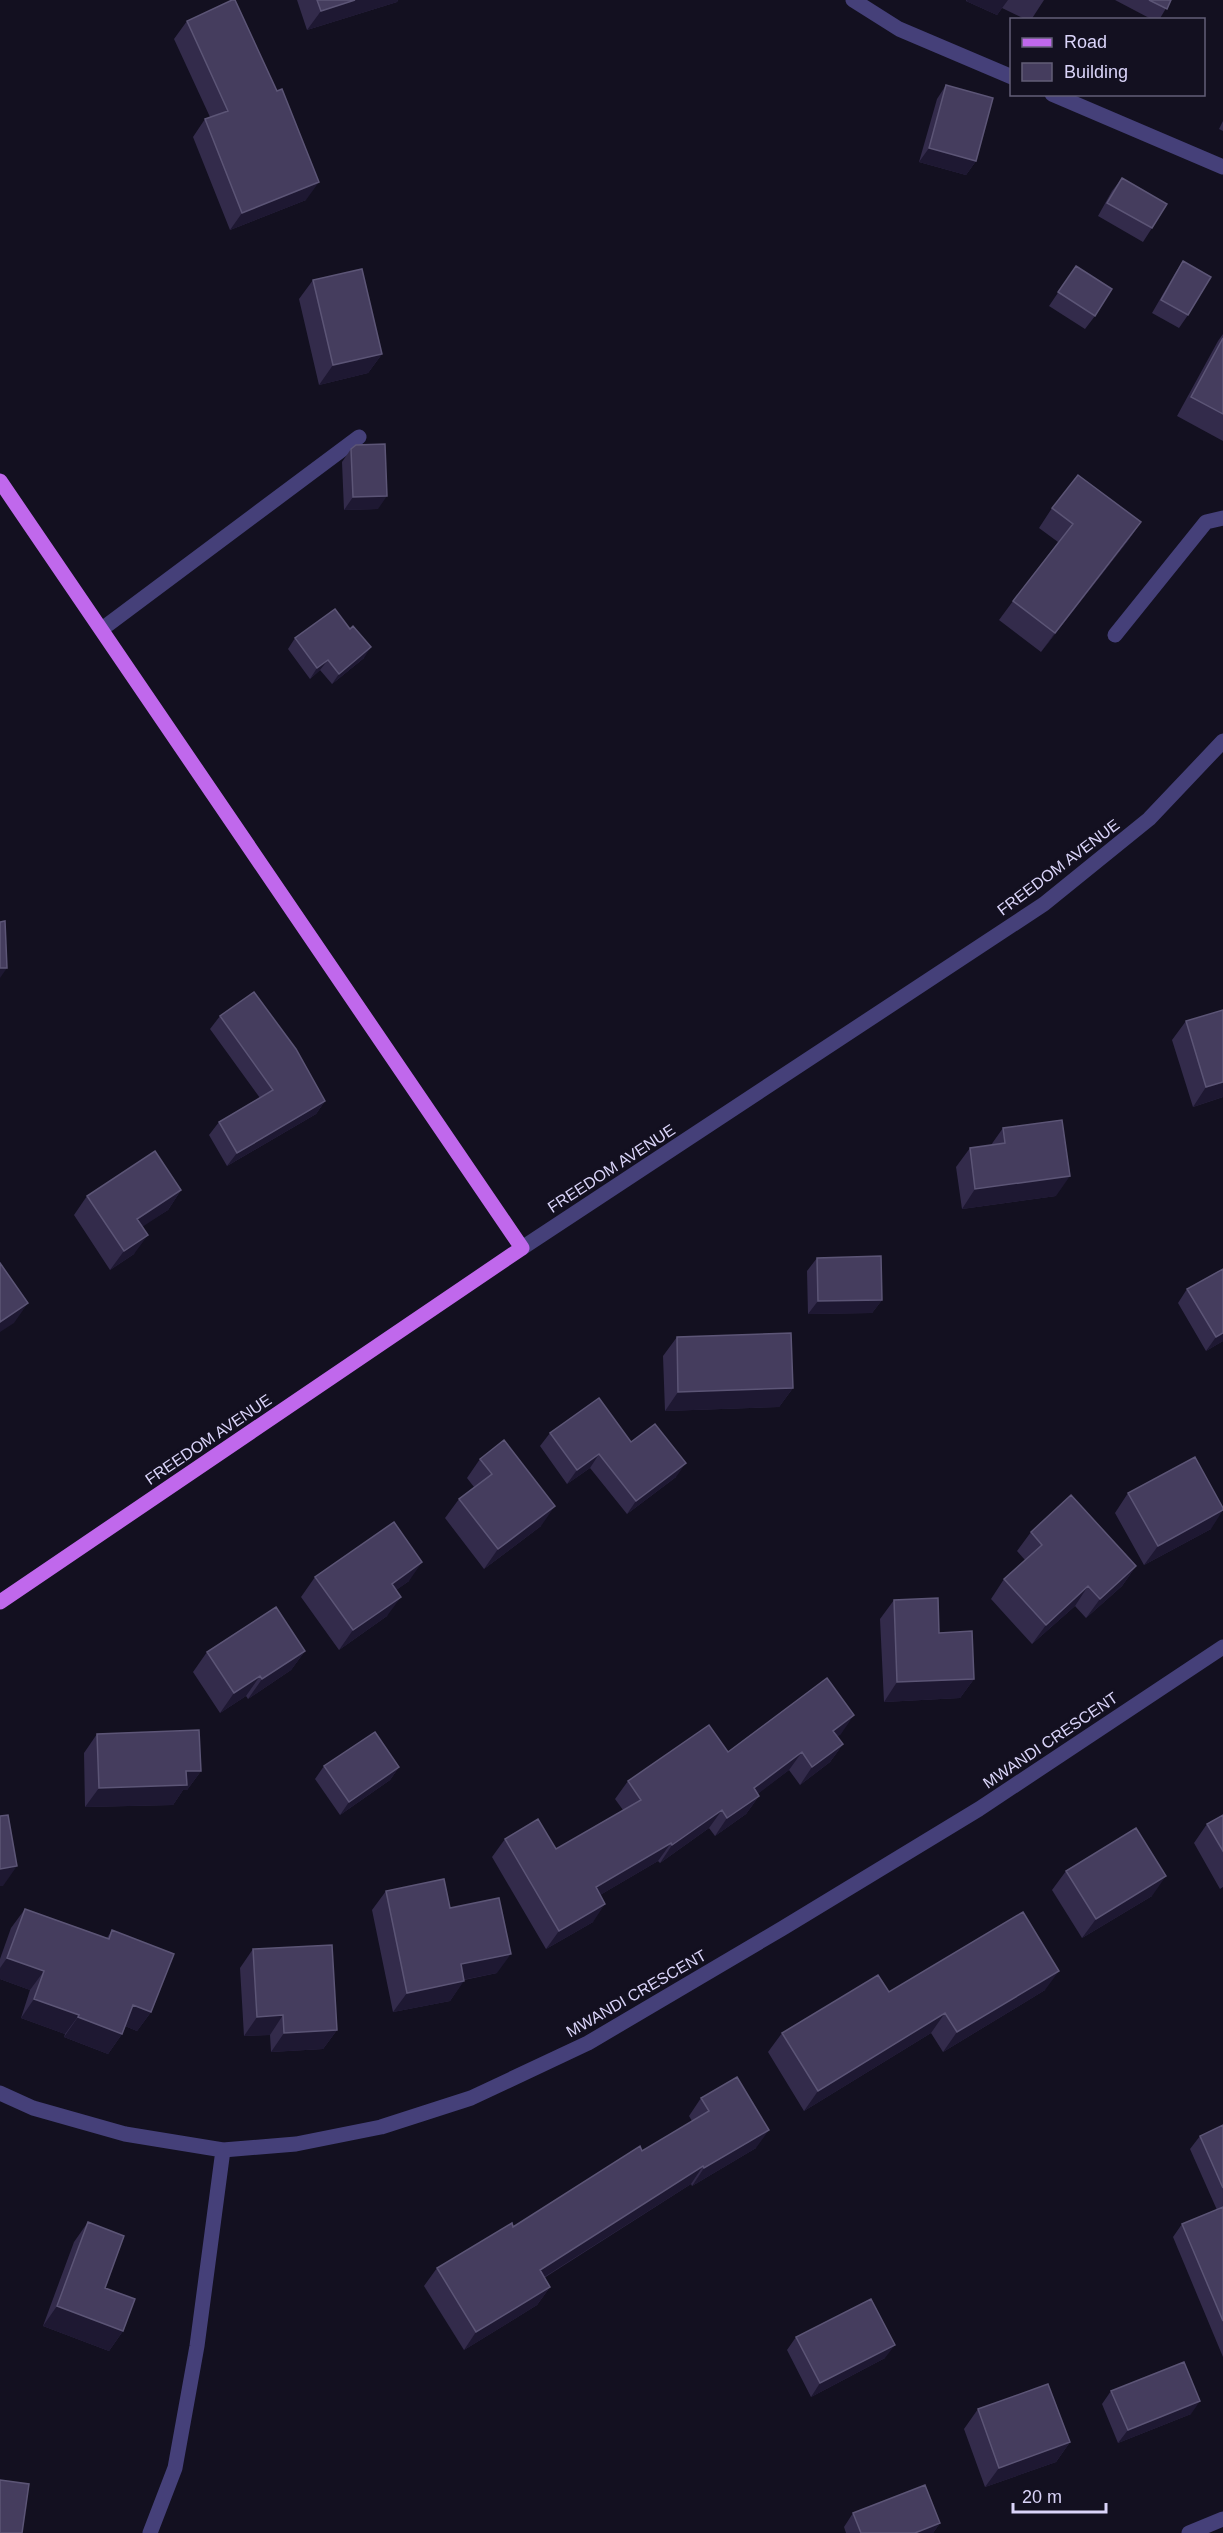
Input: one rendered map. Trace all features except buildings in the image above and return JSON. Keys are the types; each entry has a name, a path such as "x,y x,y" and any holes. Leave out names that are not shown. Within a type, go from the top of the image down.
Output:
{"main road":[{"path":"0,481 522,1248"},
{"name":"FREEDOM AVENUE","path":"0,1602 522,1248"}],"street":[{"path":"853,0 898,29 1010,77"},
{"path":"1057,96 1223,167"},
{"path":"102,629 359,437"},
{"path":"1115,635 1206,522 1223,518"},
{"name":"FREEDOM AVENUE","path":"522,1248 1044,904 1149,819 1223,741"},
{"name":"MWANDI CRESCENT","path":"0,2092 33,2108 125,2134 223,2150 296,2144 381,2127 471,2098 588,2043 979,1809 1223,1647"},
{"path":"150,2533 175,2468 197,2346 223,2150"},
{"path":"1189,2533 1223,2519"}]}
